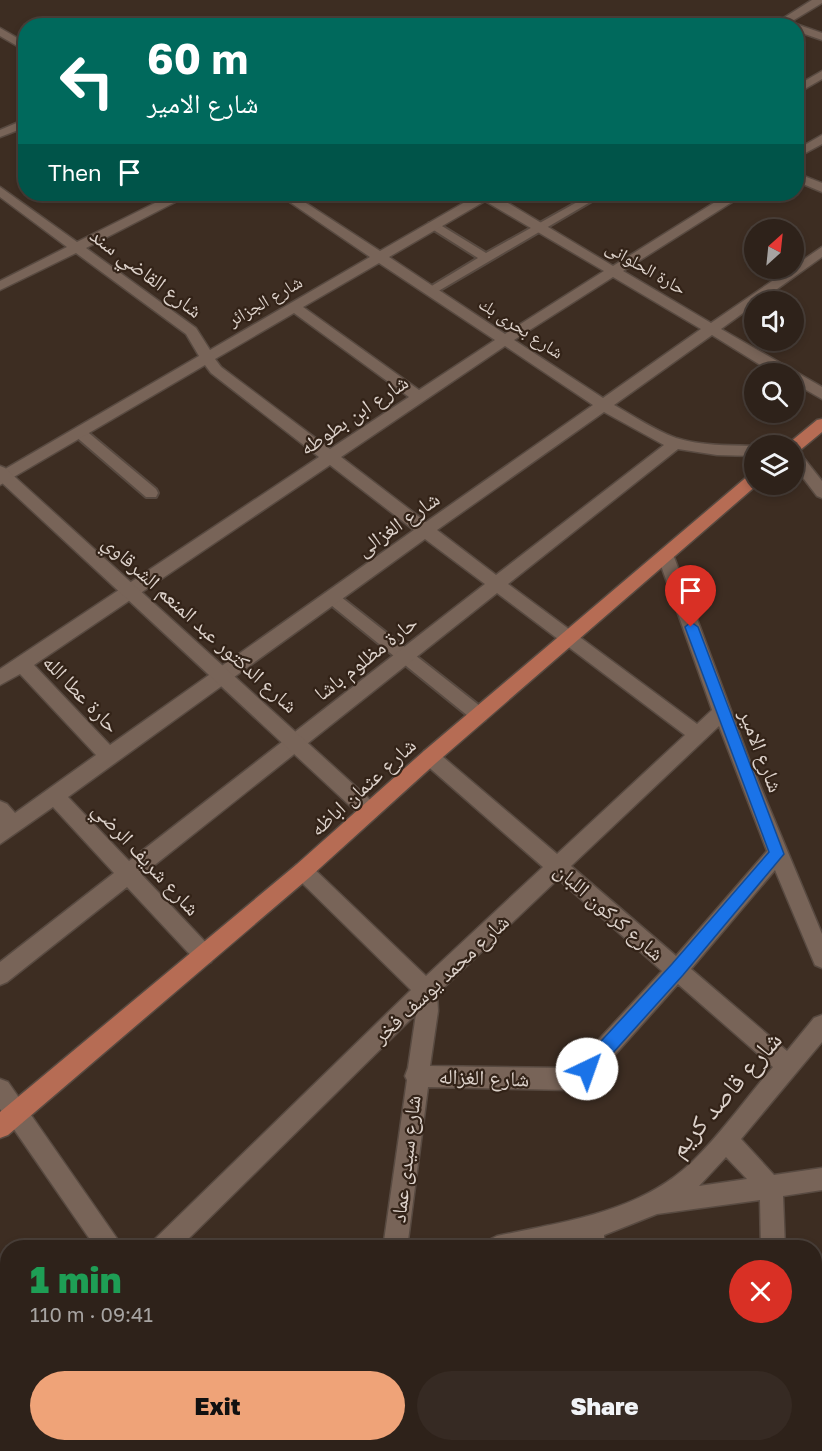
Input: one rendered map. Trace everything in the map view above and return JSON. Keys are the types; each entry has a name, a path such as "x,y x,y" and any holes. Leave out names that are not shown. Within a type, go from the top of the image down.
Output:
{"main road":[{"path":"804,439 822,424"},
{"path":"804,447 822,444"},
{"name":"شارع عثمان اباظه","path":"0,1127 303,871 430,757 744,488"}],"street":[{"path":"796,18 819,0"},
{"path":"0,31 18,43"},
{"path":"804,31 822,38"},
{"path":"804,86 822,75"},
{"path":"0,134 18,126"},
{"path":"804,150 822,139"},
{"path":"804,180 822,188"},
{"name":"شارع القاضي سند","path":"0,191 191,331 205,347 207,357 216,370 698,735"},
{"path":"0,286 167,201"},
{"name":"شارع بحرى بك","path":"295,201 603,405 657,436 676,443 709,449 744,450"},
{"name":"شارع الجزائر","path":"1,476 474,201"},
{"name":"حارة الحلوانى","path":"497,201 768,363"},
{"name":"شارع ابن بطوطه","path":"0,678 506,339 725,201"},
{"name":"شارع الغزالى","path":"7,830 221,674 822,251"},
{"path":"294,307 419,397"},
{"path":"804,383 822,394"},
{"name":"حارة مظلوم باشا","path":"0,975 676,443"},
{"path":"804,469 822,492"},
{"name":"شارع الدكتور عبد المنعم الشرقاوي","path":"1,476 296,742 369,811"},
{"name":"شارع الامير","path":"666,557 722,712 777,854 822,958"},
{"name":"حارة عطا الله","path":"21,663 109,756"},
{"name":"شارع محمد يوسف فخر","path":"170,1240 426,990 722,712"},
{"name":"شارع كركون اللبان","path":"430,757 788,1066"},
{"name":"شارع شريف الرضي","path":"54,795 204,955"},
{"path":"0,810 7,830"},
{"name":"شارع الغزاله","path":"416,1076 570,1079 587,1069 677,970 777,854"},
{"path":"303,871 426,990"},
{"name":"شارع سيدى عماد","path":"396,1240 416,1076 427,1011 426,990"},
{"name":"شارع قاصد كريم","path":"567,1240 593,1237 623,1217 678,1189 701,1169 822,1026"},
{"path":"0,1089 105,1240"},
{"path":"726,1140 771,1188 772,1240"},
{"path":"651,1204 822,1179"}],"lane":[{"path":"431,290 584,201"},
{"path":"433,225 486,258"},
{"path":"79,432 152,493"},
{"path":"331,597 479,715"}],"route":[{"path":"587,1069 677,970 777,854 691,627"}]}
